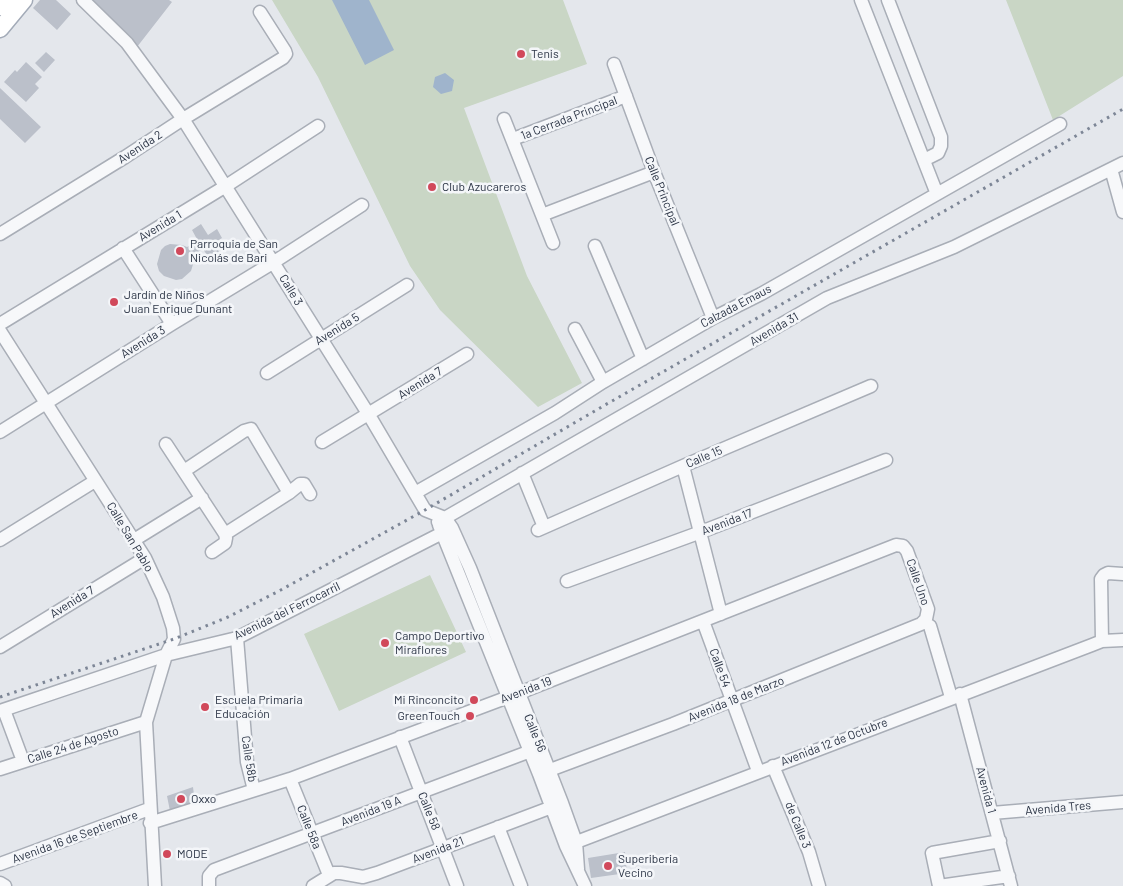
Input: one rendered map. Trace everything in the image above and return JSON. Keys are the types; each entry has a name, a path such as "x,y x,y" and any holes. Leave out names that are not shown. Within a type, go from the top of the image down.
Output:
{"main road":[{"path":"0,7 6,0"},
{"path":"0,29 24,0"}],"street":[{"name":"Calle 3","path":"82,0 127,43 183,119 369,415 425,510 442,523"},
{"path":"861,0 937,194"},
{"path":"888,0 941,137 941,146 938,153 924,160"},
{"name":"Avenida 2","path":"0,234 285,56 285,51 260,12"},
{"name":"Calle Principal","path":"614,64 654,172 713,318"},
{"name":"1a Cerrada Principal","path":"513,139 626,96"},
{"path":"504,119 553,243"},
{"name":"Calzada Emaus","path":"415,493 555,413 603,382 713,318 761,294 1060,124"},
{"name":"Avenida 1","path":"0,324 226,186 318,126"},
{"name":"Avenida 31","path":"442,523 522,473 827,298 954,247 1123,163"},
{"path":"1111,170 1123,212"},
{"path":"542,215 654,172"},
{"name":"Avenida 3","path":"0,432 274,262 362,205"},
{"path":"595,246 643,359"},
{"path":"123,248 172,324"},
{"name":"Avenida 5","path":"267,373 407,285"},
{"path":"575,329 603,382"},
{"name":"Calle San Pablo","path":"0,331 145,558 163,597 173,628 174,639 166,655 146,722 149,809 155,886"},
{"name":"Avenida 7","path":"322,442 467,354"},
{"name":"Calle 15","path":"522,473 542,528 871,386"},
{"path":"184,472 244,431 250,430 290,493"},
{"path":"166,444 225,534 225,543 212,552"},
{"name":"Avenida 17","path":"567,581 886,460"},
{"path":"683,466 722,614"},
{"path":"0,540 95,481"},
{"path":"225,534 290,493 300,484 304,484 310,494"},
{"path":"134,540 202,498"},
{"name":"Avenida del Ferrocarril","path":"2,710 166,655 237,638 442,523"},
{"name":"Calle 56","path":"442,523 470,568 514,695 557,804 585,886"},
{"name":"Avenida 19","path":"150,822 290,779 514,695 896,545"},
{"name":"Calle Uno","path":"896,545 903,546 907,551 928,610 925,625 956,696"},
{"name":"Avenida 7","path":"0,647 145,558"},
{"path":"1102,641 1101,579 1108,573 1123,574"},
{"name":"Calle 54","path":"703,621 758,771"},
{"name":"Avenida 18 de Marzo","path":"550,770 925,625"},
{"name":"Calle 58b","path":"237,638 247,762 254,790"},
{"name":"Avenida 12 de Octubre","path":"571,844 1102,641 1123,640"},
{"name":"Avenida 1","path":"956,696 992,813 1010,881"},
{"path":"2,710 23,761"},
{"name":"Calle 24 de Agosto","path":"0,769 146,722"},
{"name":"Calle 58","path":"400,737 457,886"},
{"name":"Calle 56","path":"535,749 550,770 557,804"},
{"name":"Avenida 19 A","path":"208,883 210,873 214,870 535,749"},
{"name":"de Calle 3","path":"773,766 809,852 818,886"},
{"name":"Calle 58a","path":"290,779 329,875"},
{"name":"Avenida Tres","path":"992,813 1123,802"},
{"name":"Avenida 21","path":"329,875 341,873 363,877 377,873 557,804"},
{"name":"Avenida 16 de Septiembre","path":"0,864 149,809"},
{"path":"498,827 521,886"},
{"path":"1000,841 932,853 939,886 1010,881"},
{"path":"313,886 329,875"},
{"path":"363,877 375,886"},
{"path":"0,883 5,886"}],"green space":[{"name":"Club Azucareros","path":"272,0 563,0 587,64 464,108 527,276 582,383 538,407 440,310 410,266 318,77"},
{"path":"1006,0 1123,0 1123,76 1053,120"},
{"name":"Campo Deportivo Miraflores","path":"430,575 466,652 339,711 304,634"}],"water":[{"path":"332,0 369,0 394,50 365,65"},
{"path":"445,73 454,80 452,91 441,94 433,87 435,77"}],"building":[{"path":"40,0 56,0 71,14 57,30 33,8"},
{"path":"89,0 169,0 172,2 137,47"},
{"path":"46,52 55,60 44,72 35,63"},
{"path":"26,62 42,77 35,84 39,88 26,102 4,82"},
{"path":"0,88 41,127 25,143 0,119"},
{"name":"Parroquia de San Nicolás de Bari","path":"201,224 208,235 217,229 222,238 214,243 219,252 209,258 203,249 193,255 194,261 191,271 182,279 176,280 164,276 159,271 157,264 161,250 170,244 187,247 198,241 192,230"},
{"name":"Oxxo","path":"193,787 195,803 170,811 167,796"},
{"name":"MODE","path":"171,850 172,856 162,857 162,851"},
{"name":"Superiberia Vecino","path":"625,852 627,873 591,878 588,858"}],"railway":[{"path":"0,697 174,639 228,617 279,591 425,510 1123,109"}],"place":[{"name":"Tenis","path":"521,54"},
{"name":"Club Azucareros","path":"432,187"},
{"name":"Parroquia de San Nicolás de Bari","path":"180,251"},
{"name":"Jardín de Niños Juan Enrique Dunant","path":"114,302"},
{"name":"Campo Deportivo Miraflores","path":"385,643"},
{"name":"Mi Rinconcito","path":"474,700"},
{"name":"Escuela Primaria Educación","path":"205,707"},
{"name":"GreenTouch","path":"470,716"},
{"name":"Oxxo","path":"181,799"},
{"name":"MODE","path":"167,854"},
{"name":"Superiberia Vecino","path":"608,866"}]}
